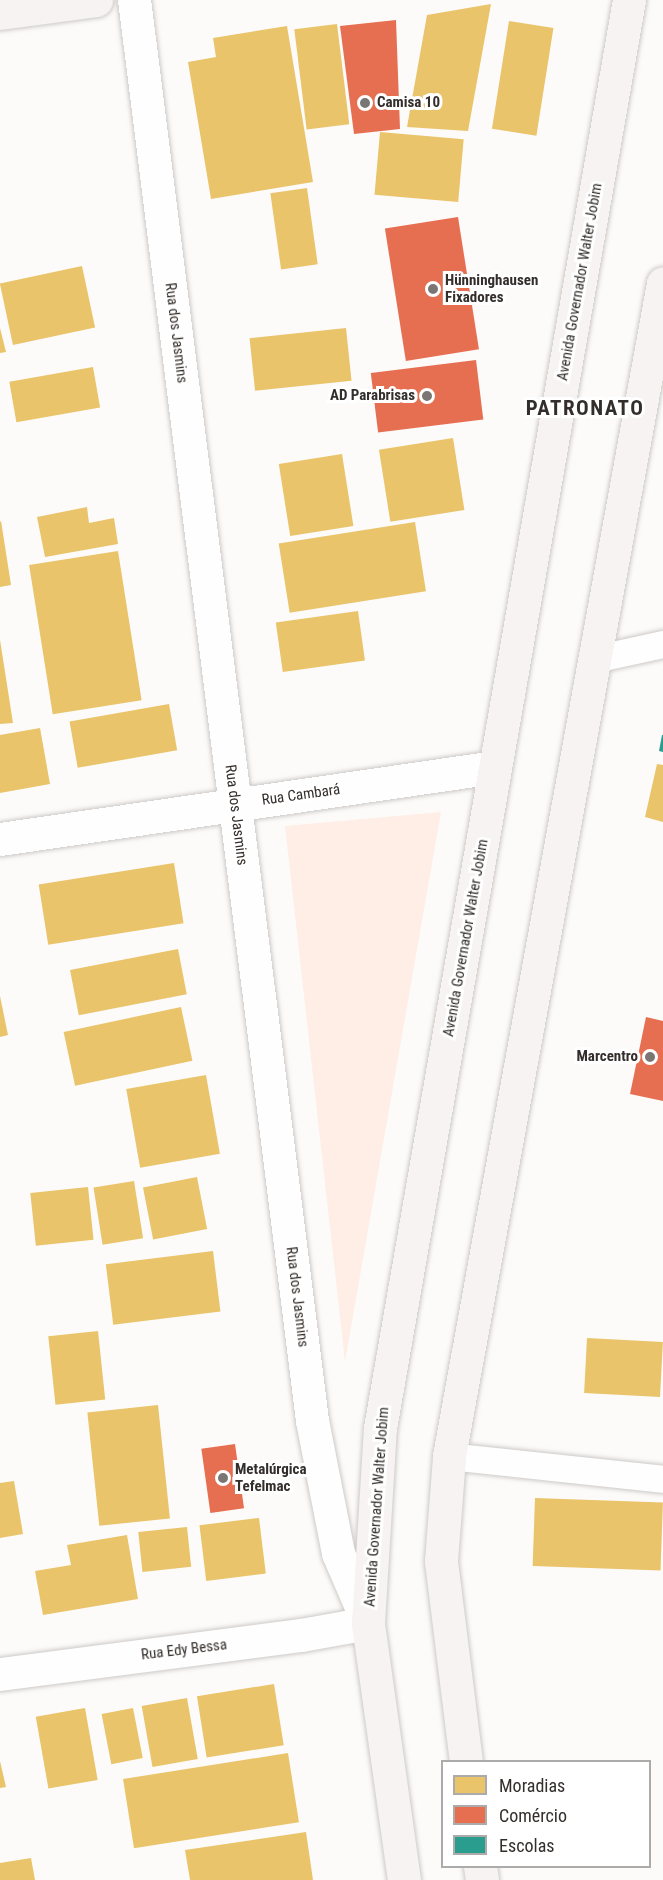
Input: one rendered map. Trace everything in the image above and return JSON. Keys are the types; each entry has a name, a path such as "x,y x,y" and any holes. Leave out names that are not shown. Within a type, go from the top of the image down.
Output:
{"main road":[{"path":"0,13 96,0"},
{"name":"Avenida Governador Walter Jobim","path":"404,1880 368,1623 380,1428 629,0"},
{"path":"466,1760 441,1561 449,1456 663,283"}],"street":[{"name":"Rua dos Jasmins","path":"134,0 312,1420 338,1553 368,1623"},
{"name":"Rua Cambará","path":"0,839 495,767"},
{"name":"Rua Edy Bessa","path":"0,1674 301,1635 368,1623"}],"lane":[{"path":"594,659 663,644"},
{"path":"449,1456 663,1479"}],"shaded area":[{"path":"441,812 345,1362 285,826"}],"building: Moradias":[{"path":"491,4 468,131 407,127 427,15"},
{"path":"509,21 553,28 536,136 492,129"},
{"path":"337,24 349,124 307,129 294,29"},
{"path":"287,26 313,182 211,199 188,62 216,57 213,38"},
{"path":"380,132 464,139 458,202 375,195"},
{"path":"307,188 318,264 281,269 270,193"},
{"path":"82,266 95,328 13,345 0,283"},
{"path":"0,328 6,352 0,353"},
{"path":"346,328 352,381 255,391 250,338"},
{"path":"93,367 100,407 16,422 9,382"},
{"path":"453,438 464,510 390,522 379,450"},
{"path":"342,454 353,526 290,536 279,464"},
{"path":"87,507 89,523 114,518 118,544 45,557 37,517"},
{"path":"0,522 11,585 0,587"},
{"path":"415,522 426,591 290,613 279,544"},
{"path":"118,551 142,700 53,714 29,565"},
{"path":"358,611 365,661 283,672 276,623"},
{"path":"0,640 13,723 0,724"},
{"path":"169,704 177,750 78,768 70,722"},
{"path":"40,728 50,784 0,793 0,735"},
{"path":"657,764 663,765 663,822 645,817"},
{"path":"174,863 184,923 48,945 39,884"},
{"path":"178,949 187,994 79,1015 70,970"},
{"path":"0,996 8,1035 0,1037"},
{"path":"181,1007 192,1061 75,1086 64,1032"},
{"path":"206,1075 220,1154 140,1168 126,1089"},
{"path":"197,1177 207,1229 153,1240 143,1187"},
{"path":"134,1181 143,1238 103,1245 94,1187"},
{"path":"88,1187 94,1240 36,1246 30,1193"},
{"path":"213,1251 220,1312 113,1325 106,1264"},
{"path":"98,1331 105,1400 55,1405 48,1336"},
{"path":"587,1338 663,1342 660,1397 584,1393"},
{"path":"158,1405 170,1518 99,1526 87,1412"},
{"path":"14,1481 23,1534 0,1538 0,1483"},
{"path":"535,1498 663,1502 661,1570 533,1566"},
{"path":"259,1518 266,1574 206,1581 199,1525"},
{"path":"187,1527 191,1567 142,1572 138,1532"},
{"path":"127,1535 138,1599 43,1615 35,1571 71,1565 67,1545"},
{"path":"274,1684 284,1745 207,1757 197,1696"},
{"path":"187,1698 198,1759 152,1767 142,1706"},
{"path":"85,1708 98,1780 48,1789 36,1717"},
{"path":"133,1708 143,1758 111,1764 102,1714"},
{"path":"288,1753 299,1822 134,1848 123,1779"},
{"path":"0,1761 6,1787 0,1788"},
{"path":"306,1832 313,1880 190,1880 185,1850"},
{"path":"31,1858 35,1880 0,1880 0,1863"}],"building: Comércio":[{"path":"396,20 400,129 354,134 340,26"},
{"name":"Hünninghausen Fixadores","path":"458,217 479,349 406,361 385,229"},
{"name":"AD Parabrisas","path":"476,360 483,420 378,432 371,373"},
{"name":"Marcentro","path":"646,1017 663,1021 663,1101 630,1094"},
{"name":"Metalúrgica Tefelmac","path":"235,1444 244,1508 210,1513 201,1449"}],"building: Escolas":[{"path":"663,735 663,752 659,751"}],"place":[{"name":"Camisa 10","path":"365,103"},
{"name":"Hünninghausen Fixadores","path":"433,289"},
{"name":"AD Parabrisas","path":"427,396"},
{"name":"Marcentro","path":"650,1057"},
{"name":"Metalúrgica Tefelmac","path":"223,1478"}],"district":[{"name":"PATRONATO","path":"585,408"}]}
